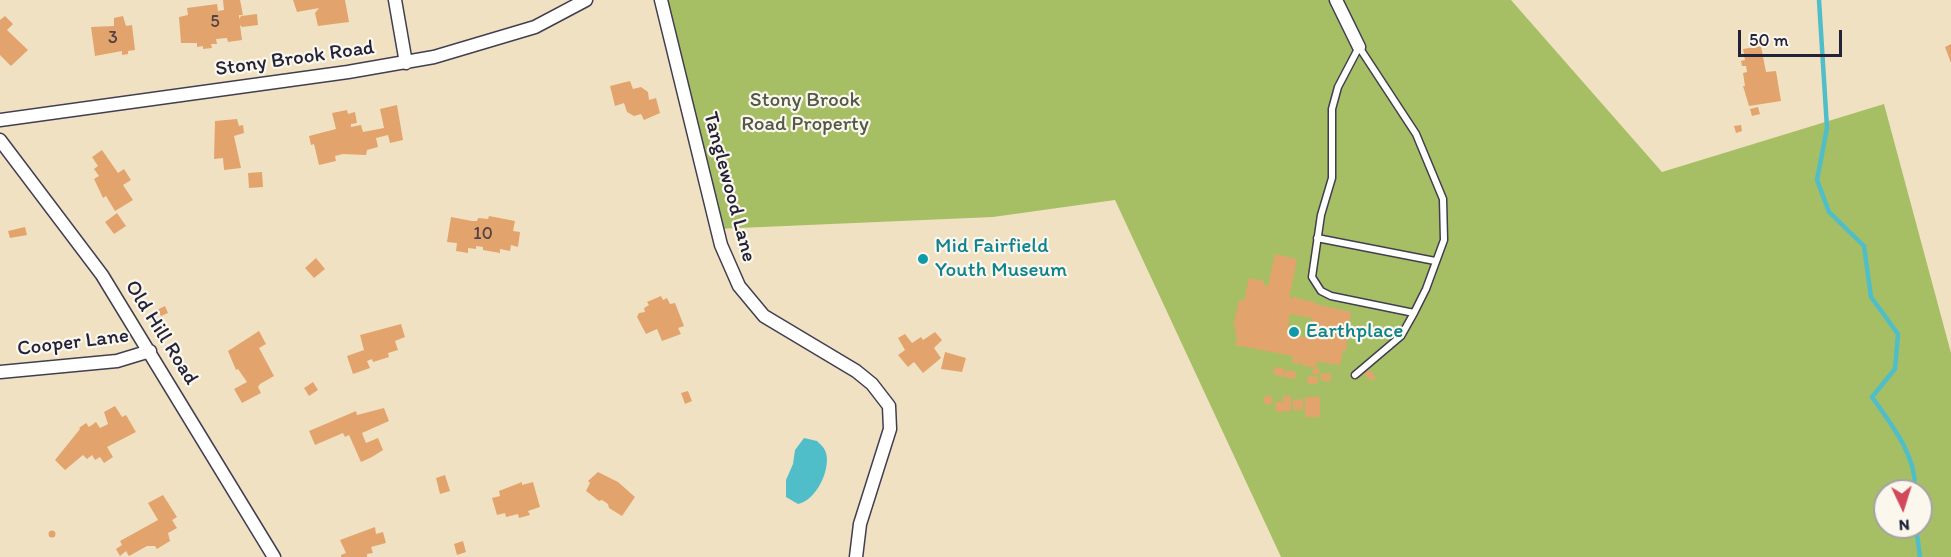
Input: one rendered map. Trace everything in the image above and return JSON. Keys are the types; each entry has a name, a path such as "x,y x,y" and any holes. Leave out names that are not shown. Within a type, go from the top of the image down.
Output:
{"street":[{"path":"395,0 406,63"},
{"name":"Stony Brook Road","path":"0,120 406,63 516,33 555,18 586,0"},
{"name":"Tanglewood Lane","path":"661,0 721,245 739,286 764,316 856,371 872,384 890,406 890,429 860,524 856,557"},
{"path":"1335,0 1359,47"},
{"name":"Old Hill Road","path":"0,140 85,250 150,351 274,557"},
{"name":"Cooper Lane","path":"0,372 120,360 150,351"}],"lane":[{"path":"1355,375 1401,336 1414,313 1426,289 1444,240 1443,200 1416,134 1359,47 1338,87 1332,109 1332,178 1317,238 1312,273 1314,282 1321,291 1331,296 1414,313"},
{"path":"1317,238 1435,261"}],"green space":[{"name":"Stony Brook Road Property","path":"663,0 1511,0 1662,172 1884,104 1951,353 1951,557 1281,557 1115,200 993,217 716,229"}],"water":[{"path":"804,438 817,441 825,449 827,460 824,475 816,491 805,502 798,504 786,497 786,480 793,464 795,450"}],"building":[{"path":"223,0 240,0 243,15 239,15 239,19 241,16 257,14 258,25 242,27 240,25 242,40 228,42 227,38 216,39 217,44 211,44 212,48 197,47 197,43 181,43 179,17 188,15 187,8 217,4 218,11 224,10"},
{"path":"293,0 345,0 349,22 318,26 315,13 319,8 297,12"},
{"path":"5,16 13,24 7,30 28,50 11,66 0,55 0,20"},
{"path":"123,16 126,26 132,25 135,50 122,55 122,51 95,56 91,27 114,26 114,18"},
{"path":"1951,44 1951,63 1945,47"},
{"path":"1761,46 1766,72 1776,71 1781,101 1749,106 1743,86 1745,86 1743,73 1747,72 1746,66 1742,66 1741,61 1745,60 1743,49"},
{"path":"630,81 633,89 641,87 648,92 649,100 656,98 660,113 644,120 641,114 634,116 627,112 624,103 615,106 610,86"},
{"path":"397,105 403,140 390,143 388,135 376,138 378,147 367,150 366,155 343,154 335,156 336,161 319,165 314,144 311,145 309,136 336,129 332,113 347,110 348,114 355,112 357,123 351,124 351,127 361,125 363,132 384,128 380,109"},
{"path":"1758,107 1760,114 1752,116 1750,109"},
{"path":"237,119 239,126 243,125 244,133 234,136 241,168 224,170 223,158 214,159 215,121"},
{"path":"1741,125 1742,131 1736,133 1734,126"},
{"path":"102,150 118,173 124,169 131,180 123,185 133,200 115,211 106,196 103,198 94,179 99,176 94,169 98,166 92,157"},
{"path":"262,172 263,187 249,188 248,173"},
{"path":"117,213 126,226 114,234 105,222"},
{"path":"489,216 515,221 513,231 520,232 518,247 511,245 510,251 500,249 500,253 483,250 483,247 476,246 476,249 468,248 468,253 456,251 457,243 447,242 451,217 477,221 478,218 488,219"},
{"path":"25,227 27,235 10,238 8,231"},
{"path":"1275,254 1297,259 1289,299 1296,296 1298,299 1315,302 1315,304 1351,312 1346,351 1343,350 1340,365 1317,361 1316,368 1301,365 1302,358 1299,364 1292,363 1293,356 1235,345 1238,335 1235,335 1236,328 1233,327 1239,300 1244,301 1249,278 1264,281 1264,285 1268,286","holes":["1290,314 1312,318 1308,338 1287,333"]},
{"path":"316,258 325,269 314,278 305,268"},
{"path":"661,296 663,300 667,298 670,304 675,303 684,326 678,328 681,334 662,341 657,329 646,334 637,317 639,313 645,312 644,308 649,305 647,302"},
{"path":"165,306 168,313 161,316 157,310"},
{"path":"401,324 405,337 395,341 398,350 388,353 389,357 373,362 372,359 367,361 370,368 353,374 347,356 364,350 360,335"},
{"path":"259,331 266,344 259,348 274,376 260,384 258,387 261,393 242,403 234,389 247,382 238,369 236,370 228,351"},
{"path":"935,332 942,340 934,348 941,358 923,373 914,362 908,367 898,355 905,350 898,338 905,334 912,343 921,337 923,340"},
{"path":"945,352 966,358 962,372 941,369"},
{"path":"1275,367 1285,369 1283,377 1273,374"},
{"path":"1314,368 1320,369 1318,375 1312,374"},
{"path":"1367,369 1376,377 1372,381 1364,374"},
{"path":"1286,370 1296,372 1295,379 1284,377"},
{"path":"1322,373 1331,374 1330,382 1320,380"},
{"path":"1308,376 1318,377 1317,384 1307,384"},
{"path":"313,382 318,390 309,396 304,388"},
{"path":"688,391 692,401 685,404 681,393"},
{"path":"1268,395 1273,400 1268,405 1263,400"},
{"path":"1283,396 1291,396 1291,411 1276,412 1275,402 1283,402"},
{"path":"1305,397 1320,397 1320,417 1305,417"},
{"path":"1303,399 1303,410 1293,410 1293,400"},
{"path":"115,406 122,417 126,415 136,432 107,447 113,457 104,463 100,457 95,460 92,455 87,459 83,455 65,470 55,460 79,428 86,423 89,427 96,422 100,428 108,424 104,412"},
{"path":"384,408 389,421 362,433 366,443 378,438 383,450 361,462 349,435 345,437 343,433 315,445 309,431 356,411 357,415"},
{"path":"598,472 618,482 635,497 622,516 609,508 608,504 602,500 599,501 586,491 590,483 588,481"},
{"path":"445,475 450,491 440,494 436,478"},
{"path":"522,482 522,485 533,482 540,507 528,511 530,515 519,518 518,514 506,517 505,513 497,515 492,498 500,496 499,491"},
{"path":"163,495 177,517 172,520 177,528 168,533 170,541 157,549 155,546 147,546 129,556 126,551 120,556 116,549 122,545 120,541 158,520 148,503"},
{"path":"375,527 376,534 383,532 386,543 371,547 373,553 367,554 367,557 341,557 346,553 340,540"},
{"path":"52,531 55,534 52,537 49,534"},
{"path":"463,541 466,552 457,555 454,544"}],"waterway":[{"path":"1819,0 1827,128 1817,180 1829,212 1864,246 1871,297 1898,334 1895,369 1872,397 1901,441 1912,465 1915,479"},
{"path":"1918,539 1920,557"}],"place":[{"name":"Mid Fairfield Youth Museum","path":"923,259"},
{"name":"Earthplace","path":"1294,332"}]}
